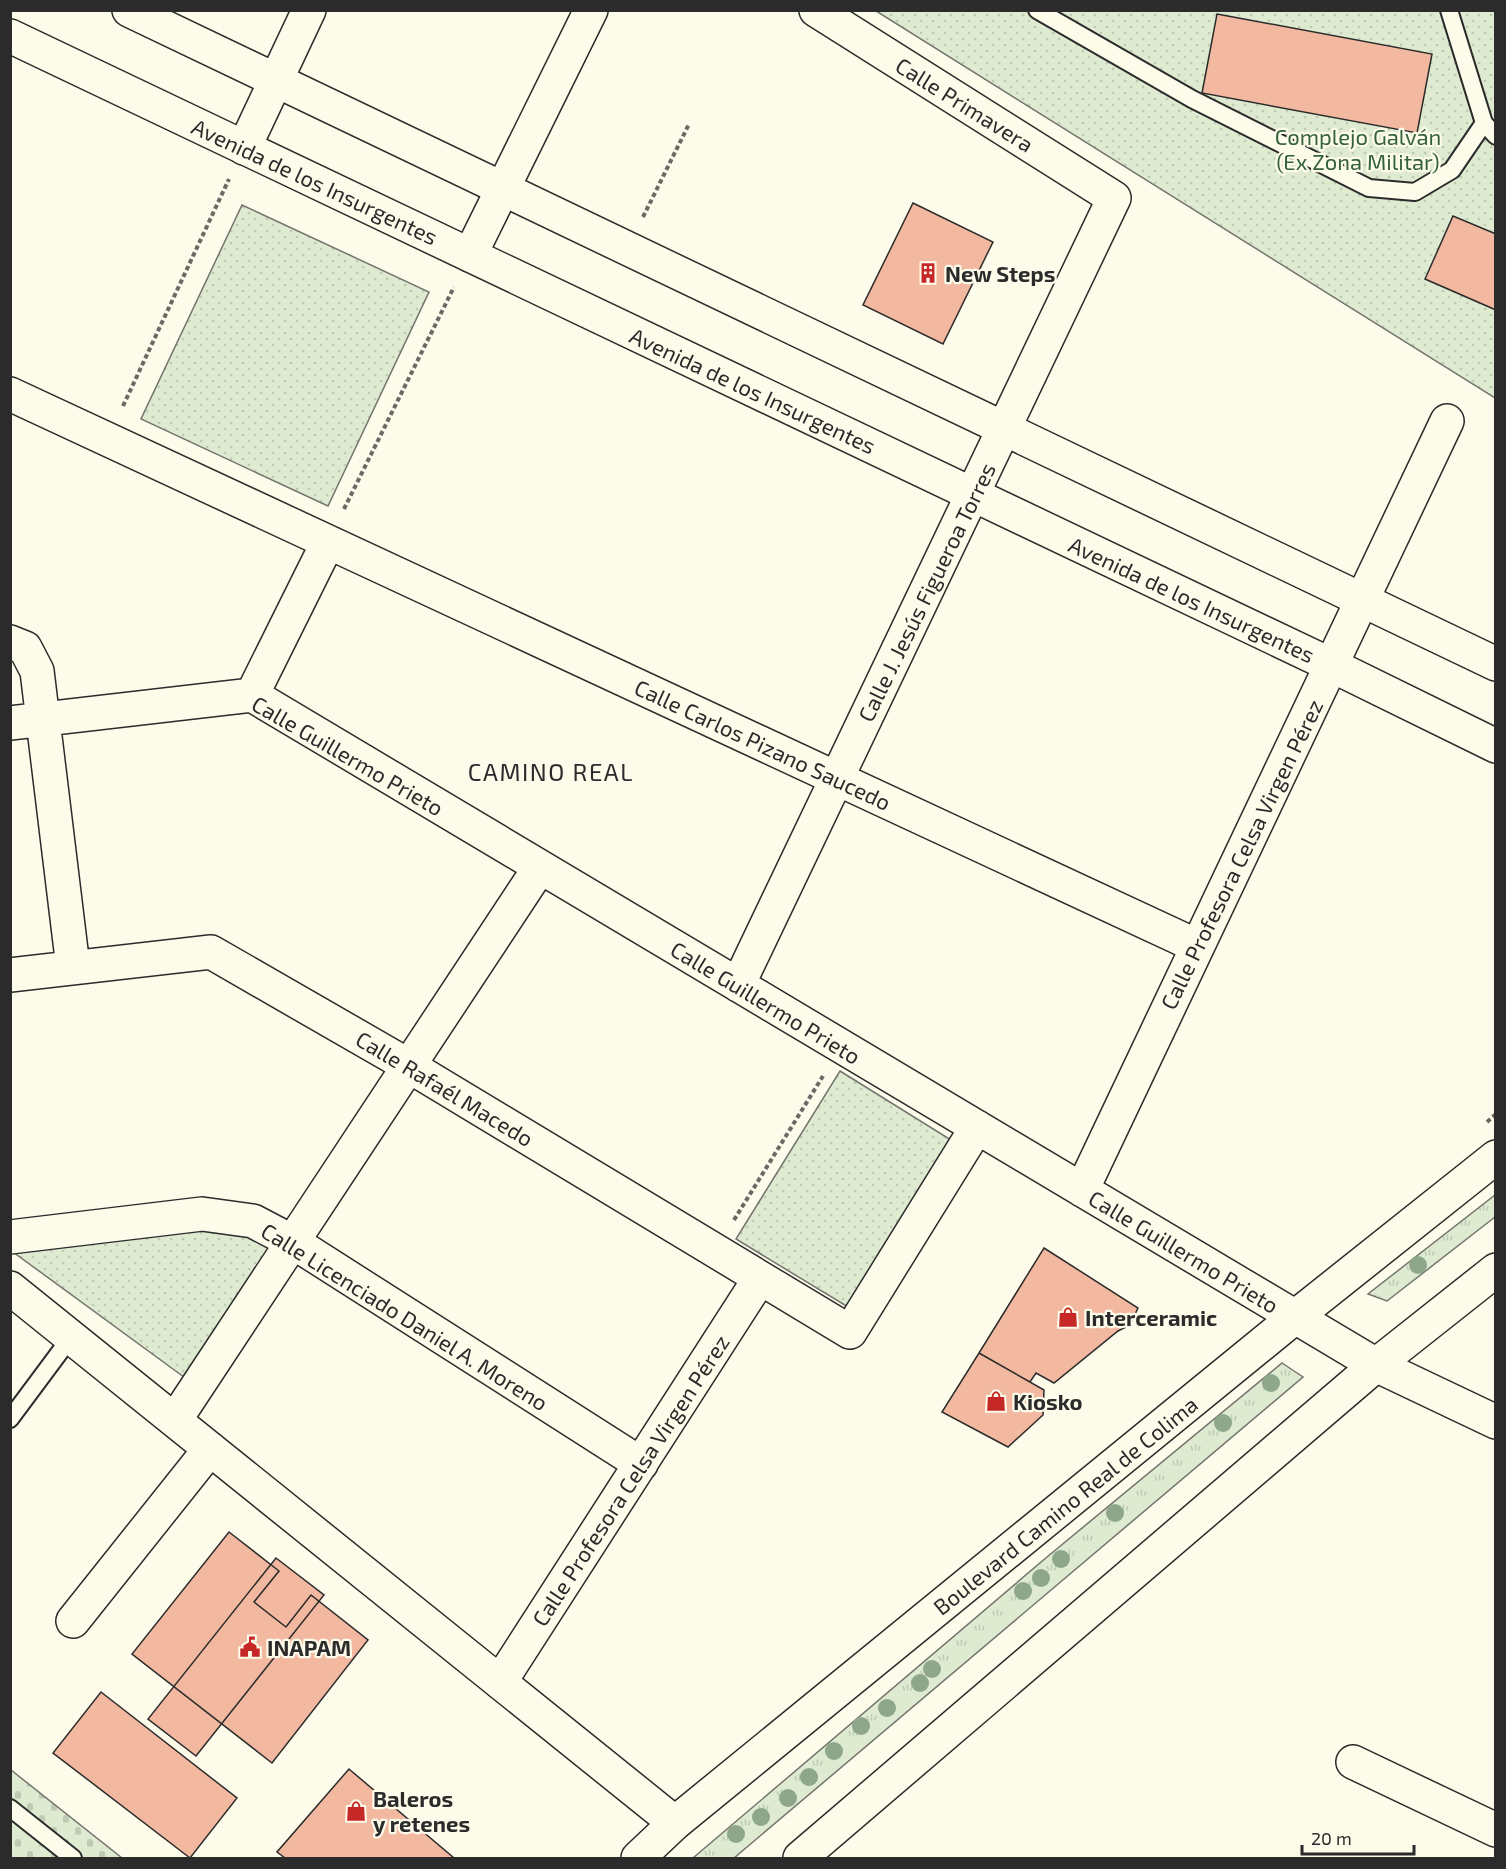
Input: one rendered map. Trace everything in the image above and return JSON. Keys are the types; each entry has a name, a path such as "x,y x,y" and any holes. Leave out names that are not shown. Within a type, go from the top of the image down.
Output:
{"street":[{"path":"129,10 1496,664"},
{"path":"244,148 309,10"},
{"path":"470,255 591,10"},
{"name":"Calle Primavera","path":"816,10 1114,198"},
{"name":"Avenida de los Insurgentes","path":"10,36 1496,746"},
{"name":"Calle J. Jesús Figueroa Torres","path":"738,985 1114,198"},
{"name":"Calle Carlos Pizano Saucedo","path":"10,394 1197,946"},
{"name":"Calle Profesora Celsa Virgen Pérez","path":"1082,1190 1447,421"},
{"path":"252,695 328,542"},
{"path":"10,642 25,648 37,671 73,968"},
{"name":"Calle Guillermo Prieto","path":"10,723 252,695 1376,1365 1496,1422"},
{"path":"175,1420 540,867"},
{"name":"Calle Rafaél Macedo","path":"10,975 211,952 409,1066 850,1332 977,1127"},
{"name":"Boulevard Camino Real de Colima","path":"638,1858 675,1823 1496,1156"},
{"name":"Calle Licenciado Daniel A. Moreno","path":"10,1237 202,1214 254,1221 293,1242 641,1464"},
{"path":"800,1858 1376,1365 1496,1270"},
{"name":"Calle Profesora Celsa Virgen Pérez","path":"500,1682 760,1278"},
{"path":"10,1288 675,1823"},
{"path":"73,1621 210,1449"},
{"path":"1353,1762 1496,1830"}],"lane":[{"path":"1037,10 1192,99 1369,188 1415,192 1452,170 1490,130 1449,10"},
{"path":"10,1419 71,1337"},
{"path":"10,1808 73,1858"}],"path":[{"path":"627,249 689,124"},
{"path":"108,440 244,148"},
{"path":"328,542 470,255"},
{"path":"714,1251 842,1047"}],"green space":[{"name":"Complejo Galván (Ex Zona Militar)","path":"876,11 1495,11 1495,398"},
{"path":"242,205 429,292 328,506 141,419"},
{"path":"840,1071 951,1140 848,1307 736,1239"},
{"path":"1495,1195 1495,1217 1387,1301 1368,1294"},
{"path":"205,1227 246,1232 274,1252 188,1380 13,1252"},
{"path":"1282,1363 1303,1377 734,1858 693,1858 1047,1557"},
{"path":"11,1770 122,1858 11,1858"}],"building":[{"path":"1217,14 1432,54 1417,133 1202,93"},
{"name":"New Steps","path":"913,203 993,242 943,344 863,305"},
{"path":"1453,216 1496,234 1496,310 1425,279"},
{"name":"Interceramic","path":"1044,1248 1138,1308 1130,1325 1118,1331 1054,1383 1036,1373 1030,1382 979,1353"},
{"name":"Kiosko","path":"979,1353 1044,1390 1043,1415 1008,1447 942,1412"},
{"name":"INAPAM","path":"229,1532 279,1571 254,1602 286,1627 311,1595 368,1640 272,1763 132,1654"},
{"path":"276,1558 324,1595 196,1756 148,1719"},
{"path":"101,1692 237,1798 190,1858 53,1753"},
{"name":"Baleros y retenes","path":"349,1769 454,1858 285,1858 277,1852"}],"place":[{"name":"New Steps","path":"928,273"},
{"name":"Interceramic","path":"1068,1317"},
{"name":"Kiosko","path":"996,1401"},
{"name":"INAPAM","path":"250,1647"},
{"name":"Baleros y retenes","path":"356,1811"}],"district":[{"name":"CAMINO REAL","path":"551,771"}]}
